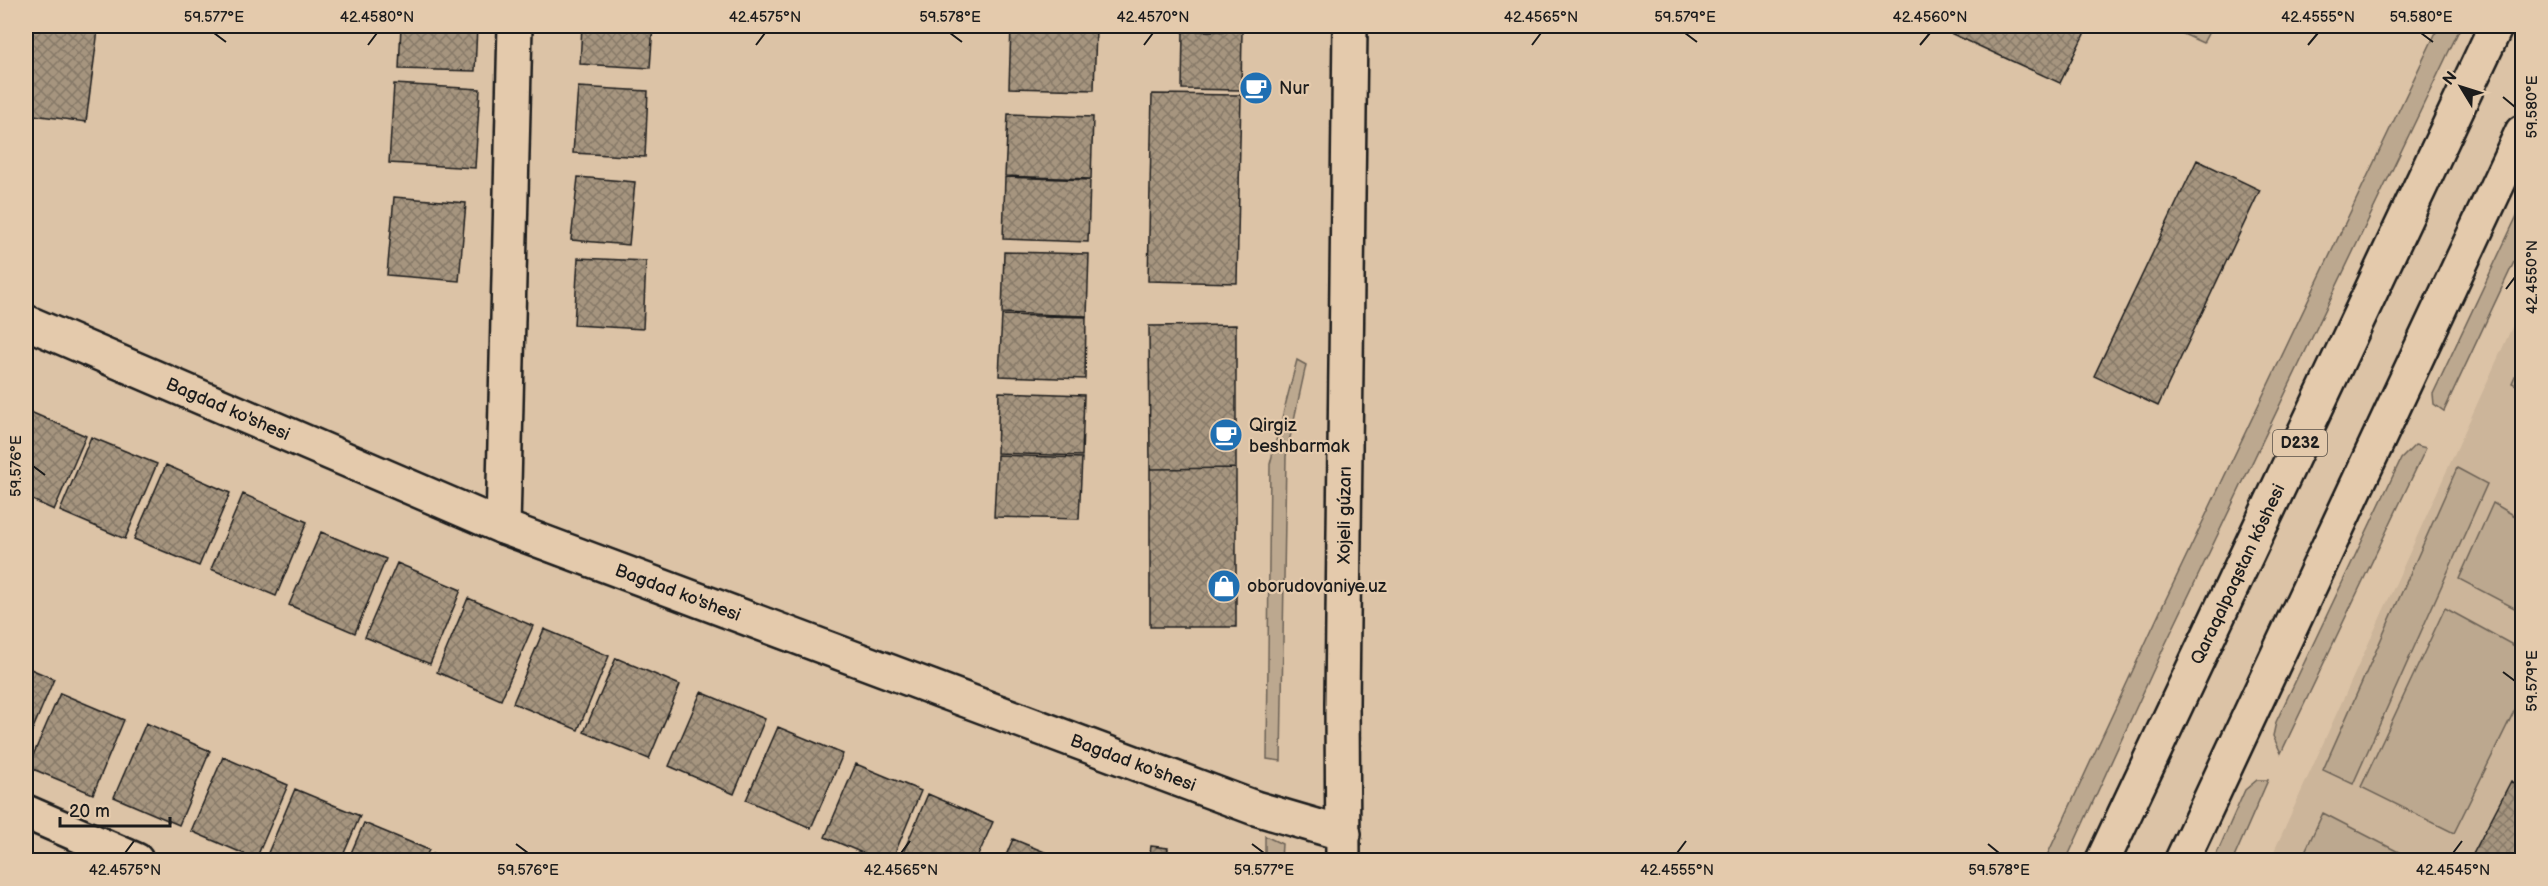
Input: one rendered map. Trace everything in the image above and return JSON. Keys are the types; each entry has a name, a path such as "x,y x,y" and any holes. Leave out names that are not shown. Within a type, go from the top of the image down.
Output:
{"main road":[{"path":"503,526 515,26"},
{"name":"Xojeli gúzarı","path":"1344,848 1342,704 1350,26"},
{"name":"Qaraqalpaqstan kóshesi","path":"2103,861 2496,26"},
{"path":"2182,861 2523,132"},
{"name":"Bagdad ko'shesi","path":"26,322 503,526 1255,808 1344,848"},
{"path":"26,812 136,861"}],"shaded area":[{"path":"2166,26 2212,26 2203,43"},
{"path":"2439,26 2461,26 2164,647 2069,854 2060,860 2045,860 2164,603"},
{"path":"2522,205 2522,245 2444,411 2434,404 2433,394"},
{"path":"2522,305 2522,860 2270,860 2306,781"},
{"path":"1297,360 1306,365 1286,456 1281,761 1267,759 1270,464"},
{"path":"2522,360 2522,388 2512,383"},
{"path":"2415,445 2426,448 2281,753 2273,736 2276,722 2401,459"},
{"path":"2457,468 2487,484 2353,784 2323,770"},
{"path":"2493,503 2522,520 2522,612 2459,579"},
{"path":"2445,608 2522,650 2522,695 2454,833 2361,787"},
{"path":"2257,780 2268,780 2233,860 2214,860 2245,790"},
{"path":"2323,813 2414,860 2301,860"},
{"path":"1265,836 1282,844 1281,860 1265,860"}],"building":[{"path":"26,26 67,26 98,30 86,122 26,114"},
{"path":"401,26 477,26 475,71 399,69"},
{"path":"582,26 653,26 650,68 580,64"},
{"path":"1011,26 1096,29 1094,90 1009,88"},
{"path":"1031,26 1097,26 1096,27"},
{"path":"1195,26 1241,26 1241,28"},
{"path":"1935,26 2088,26 2060,83"},
{"path":"1183,31 1242,31 1241,90 1182,89"},
{"path":"394,84 480,89 475,168 389,163"},
{"path":"578,87 648,91 645,157 573,153"},
{"path":"1152,94 1241,95 1237,283 1148,281"},
{"path":"1008,114 1093,117 1091,179 1005,176"},
{"path":"2197,160 2260,190 2158,406 2094,376"},
{"path":"578,177 635,182 629,245 571,240"},
{"path":"1005,177 1090,180 1088,242 1003,239"},
{"path":"394,197 466,203 459,281 387,275"},
{"path":"1004,252 1089,254 1087,316 1002,313"},
{"path":"578,258 646,261 643,329 574,325"},
{"path":"1002,315 1086,317 1085,379 999,376"},
{"path":"1236,325 1236,468 1150,469 1149,326"},
{"path":"999,392 1084,395 1082,456 997,453"},
{"path":"26,410 86,436 54,510 26,497"},
{"path":"91,437 157,464 125,539 60,511"},
{"path":"997,455 1082,458 1079,519 994,517"},
{"path":"166,465 230,493 199,566 134,539"},
{"path":"1236,468 1236,627 1150,627 1150,469"},
{"path":"243,494 307,522 276,596 211,569"},
{"path":"321,532 386,559 355,633 289,605"},
{"path":"397,563 461,590 430,664 365,637"},
{"path":"468,598 533,626 501,700 437,672"},
{"path":"544,629 609,656 578,730 513,703"},
{"path":"616,658 680,685 649,759 584,732"},
{"path":"26,667 54,679 26,745"},
{"path":"701,692 765,719 734,794 669,766"},
{"path":"60,693 124,720 93,794 28,767"},
{"path":"146,723 210,751 179,825 114,797"},
{"path":"778,727 843,754 811,828 746,800"},
{"path":"223,757 288,785 256,859 191,831"},
{"path":"856,764 921,791 892,860 879,860 825,837"},
{"path":"2511,781 2522,787 2522,860 2470,860"},
{"path":"295,789 360,816 341,860 265,860"},
{"path":"928,794 993,822 976,860 900,860"},
{"path":"364,823 429,850 424,860 348,860"},
{"path":"1013,839 1064,860 1004,860"},
{"path":"1151,846 1168,848 1167,860 1149,860"},
{"path":"433,854 448,860 430,860"}],"place":[{"name":"Nur","path":"1256,88"},
{"name":"Qirgiz beshbarmak","path":"1226,435"},
{"name":"oborudovaniye.uz","path":"1224,586"}]}
